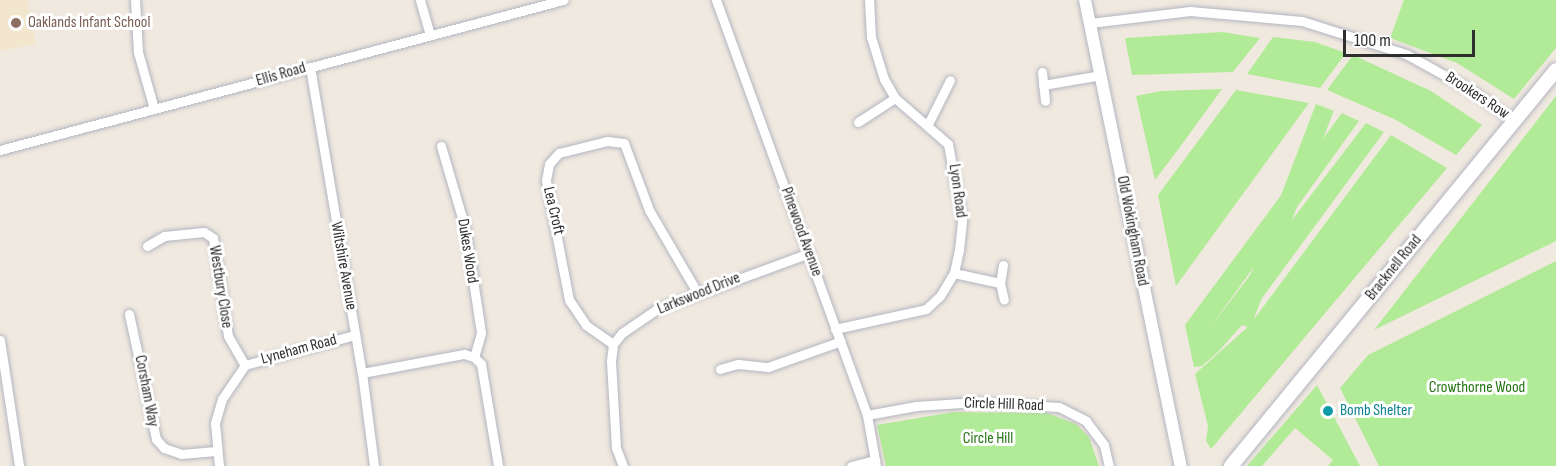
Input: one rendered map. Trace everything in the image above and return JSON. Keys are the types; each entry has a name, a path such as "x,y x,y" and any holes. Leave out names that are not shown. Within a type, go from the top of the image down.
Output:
{"main road":[{"name":"Bracknell Road","path":"1231,466 1556,70"}],"street":[{"path":"135,0 138,52 154,109"},
{"path":"420,0 430,34"},
{"name":"Ellis Road","path":"0,150 563,0"},
{"name":"Pinewood Avenue","path":"717,0 867,415 875,463"},
{"name":"Lyon Road","path":"836,329 926,309 940,296 954,273 962,221 948,144 896,98 876,59 869,0"},
{"name":"Old Wokingham Road","path":"1085,0 1182,464"},
{"name":"Brookers Row","path":"1090,23 1190,11 1302,21 1406,54 1471,90 1514,121"},
{"name":"Wiltshire Avenue","path":"310,67 362,373 374,466"},
{"path":"1042,72 1045,100"},
{"path":"1043,85 1101,75"},
{"path":"927,124 950,80"},
{"path":"858,123 896,98"},
{"name":"Lea Croft","path":"613,344 586,325 569,300 546,180 549,164 559,153 607,141 624,143 649,210 698,294"},
{"name":"Dukes Wood","path":"441,146 465,228 481,333 474,357"},
{"name":"Westbury Close","path":"147,246 164,236 204,232 213,238 228,336 245,365"},
{"name":"Larkswood Drive","path":"613,344 622,333 657,309 809,253"},
{"path":"1002,266 1000,283 1004,300"},
{"path":"954,273 1000,283"},
{"name":"Corsham Way","path":"129,314 156,439 164,448 182,454 216,451"},
{"name":"Lyneham Road","path":"219,466 215,423 222,399 245,365 355,335"},
{"path":"0,340 19,466"},
{"path":"720,369 738,364 768,367 841,341"},
{"path":"613,344 613,419 618,464"},
{"path":"362,373 464,354 474,357 481,364 498,466"},
{"name":"Circle Hill Road","path":"867,415 916,406 976,402 1059,407 1086,421 1104,445 1109,466"},
{"path":"851,466 875,463"}],"shaded area":[{"name":"Oaklands Infant School","path":"0,0 35,0 28,2 36,44 0,51"}],"green space":[{"path":"1404,0 1556,0 1556,48 1514,99 1457,63 1390,38"},
{"path":"1222,32 1260,38 1233,72 1132,75 1125,38"},
{"path":"1273,37 1315,42 1346,53 1320,88 1247,74"},
{"path":"1353,55 1431,91 1482,125 1456,155 1394,119 1327,90"},
{"path":"1222,89 1155,180 1136,96 1161,91"},
{"path":"1236,90 1309,103 1176,286 1158,195"},
{"path":"1556,96 1556,241 1374,330"},
{"path":"1316,104 1334,111 1250,328 1233,322"},
{"path":"1342,113 1359,121 1209,329 1366,123 1384,132 1243,324 1217,353 1202,366 1194,367 1185,325"},
{"path":"1391,135 1447,168 1211,449 1206,441 1208,426 1195,374 1249,326"},
{"name":"Crowthorne Wood","path":"1556,261 1556,466 1379,466 1340,388 1368,355"},
{"path":"1317,385 1360,466 1328,466 1333,460 1295,428 1262,466 1247,466"},
{"name":"Circle Hill","path":"954,412 1047,413 1076,424 1089,437 1099,466 886,466 877,425"}],"place":[{"name":"Oaklands Infant School","path":"16,23"},
{"name":"Bomb Shelter","path":"1328,411"}]}
